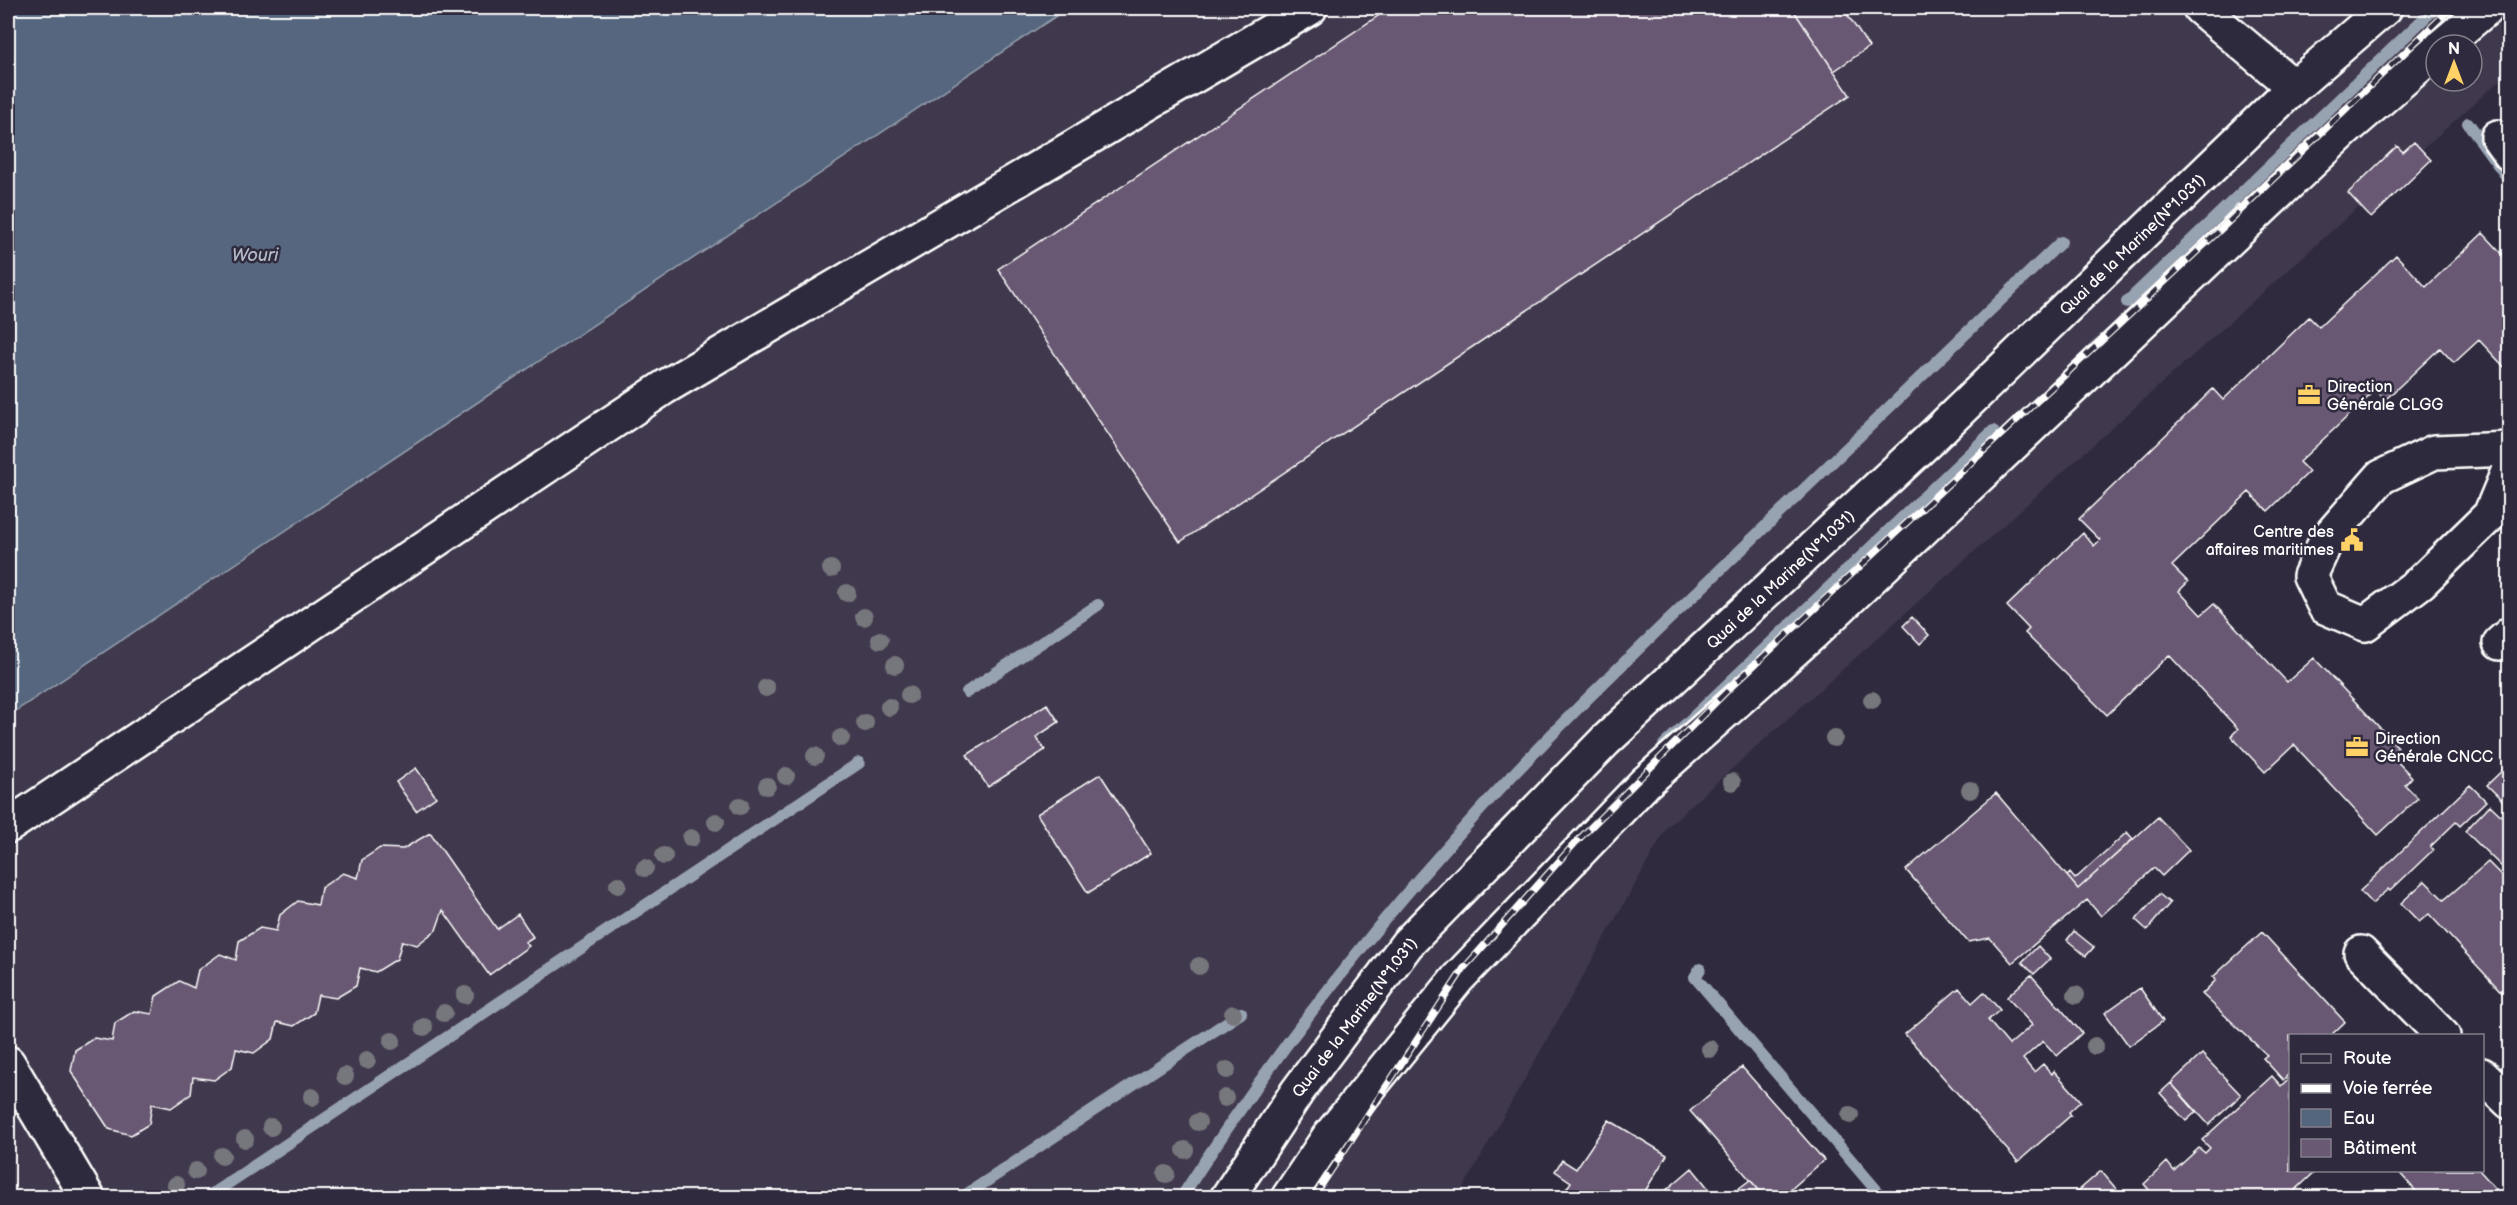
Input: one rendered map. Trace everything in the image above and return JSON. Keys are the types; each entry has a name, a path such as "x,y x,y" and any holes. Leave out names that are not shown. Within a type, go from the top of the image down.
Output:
{"street":[{"path":"8,826 665,387 1310,8"},
{"path":"2200,8 2294,87"},
{"name":"Quai de la Marine(N°1.031)","path":"1227,1197 1297,1092 1407,944 1605,741 1938,432 2294,87 2385,8"},
{"path":"2457,33 2487,8"},
{"path":"1288,1197 1328,1138 1458,978 1645,783 1812,634 2335,139 2424,61"},
{"path":"2510,449 2434,452 2381,477 2327,539 2310,576 2325,607 2365,624 2421,582 2490,515 2510,467"},
{"path":"2361,953 2442,1034"},
{"path":"8,1063 88,1197"},
{"path":"2484,1077 2510,1102"}],"shaded area":[{"path":"1068,8 2509,8 2509,72 1668,826 1458,1197 8,1198 8,716"}],"water":[{"name":"Wouri","path":"8,8 1068,8 8,716"}],"building":[{"path":"1390,8 1792,8 1850,95 1180,542 998,269"},
{"path":"1792,8 1843,8 1869,47 1834,71"},
{"path":"2414,142 2431,160 2371,218 2348,193 2397,146 2403,152"},
{"path":"2238,204 2248,214 2233,229 2223,219"},
{"path":"2483,233 2510,262 2510,373 2479,340 2454,363 2440,348 2385,400 2376,390 2299,462 2309,472 2268,511 2249,492 2172,566 2188,582 2179,591 2201,615 2214,604 2287,682 2314,658 2398,747 2390,754 2412,777 2405,785 2418,798 2378,835 2294,745 2265,772 2231,736 2238,729 2169,655 2107,715 2025,633 2029,629 2007,606 2083,533 2094,546 2100,540 2079,519 2213,389 2223,400 2309,317 2319,327 2396,255 2426,287"},
{"path":"1912,617 1929,635 1920,644 1903,626"},
{"path":"1047,704 1059,722 1036,737 1045,750 988,787 967,755"},
{"path":"2510,763 2510,808 2487,785"},
{"path":"416,768 436,797 416,811 396,782"},
{"path":"1100,774 1151,853 1088,893 1037,814"},
{"path":"2470,785 2486,801 2460,826 2456,822 2430,847 2433,850 2390,891 2388,889 2372,904 2360,891"},
{"path":"1996,793 2078,889 2158,817 2189,850 2162,876 2154,868 2101,916 2087,900 2012,963 1990,938 1968,942 1906,870"},
{"path":"2490,805 2510,824 2510,861 2503,868 2465,831"},
{"path":"2127,832 2133,839 2078,889 2067,876 2070,873 2075,879"},
{"path":"430,833 497,929 518,914 533,937 525,942 529,946 489,975 443,910 436,930 417,945 402,941 397,959 376,972 360,968 356,986 336,998 318,995 314,1013 294,1026 277,1022 273,1039 254,1053 236,1049 232,1067 214,1080 193,1077 191,1094 171,1108 152,1104 149,1124 131,1135 109,1129 71,1071 75,1050 94,1038 112,1041 115,1023 134,1011 152,1014 156,996 179,981 194,988 198,970 220,954 236,960 239,941 260,928 276,931 280,915 298,901 318,905 321,888 343,873 358,878 362,860 380,848 403,849"},
{"path":"2488,862 2510,884 2510,889 2503,895 2510,902 2510,1001 2429,914 2419,922 2401,903 2425,881 2444,900"},
{"path":"2159,894 2170,903 2147,930 2136,920"},
{"path":"2074,931 2094,947 2086,956 2067,940"},
{"path":"2262,932 2345,1022 2332,1034 2289,1034 2289,1074 2283,1080 2263,1058 2267,1055 2202,994 2216,980 2213,977"},
{"path":"2038,946 2050,959 2034,974 2022,962"},
{"path":"2031,975 2082,1033 2057,1056 2043,1041 2023,1059 2034,1072 2043,1064 2052,1074 2054,1071 2081,1101 2069,1112 2071,1115 2018,1162 1905,1034 1959,988 1972,1003 1984,992 2000,1010 1988,1020 2009,1045 2032,1025 2007,997"},
{"path":"2140,988 2163,1021 2129,1046 2105,1013"},
{"path":"2202,1054 2241,1095 2209,1125 2171,1083"},
{"path":"1742,1067 1824,1160 1781,1198 1766,1198 1690,1111"},
{"path":"2272,1076 2281,1086 2289,1078 2289,1172 2315,1172 2287,1198 2156,1198 2144,1184 2167,1162 2174,1171 2199,1148 2205,1153 2210,1148 2202,1140"},
{"path":"2171,1083 2196,1112 2186,1121 2160,1093"},
{"path":"1609,1120 1667,1155 1641,1198 1560,1198 1571,1182 1555,1171 1562,1160 1576,1169"},
{"path":"1692,1168 1709,1189 1699,1198 1657,1198"},
{"path":"2101,1171 2124,1198 2070,1198"},
{"path":"2399,1172 2481,1172 2504,1198 2422,1198"},
{"path":"1750,1180 1766,1198 1746,1198 1738,1189"}],"waterway":[{"path":"2127,302 2435,8"},
{"path":"2468,123 2510,181"},
{"path":"1181,1198 1246,1101 1314,1008 1424,872 1493,796 1619,667 2061,242"},
{"path":"1664,745 1993,431"},
{"path":"967,692 1098,605"},
{"path":"206,1198 859,763"},
{"path":"1700,969 1695,977 1883,1198"},
{"path":"961,1198 1241,1013"}],"railway":[{"path":"1313,1198 1464,968 1576,842 1732,686 2217,233 2451,8"}],"place":[{"name":"Direction Générale CLGG","path":"2309,395"},
{"name":"Centre des affaires maritimes","path":"2352,540"},
{"name":"Direction Générale CNCC","path":"2357,747"}]}
